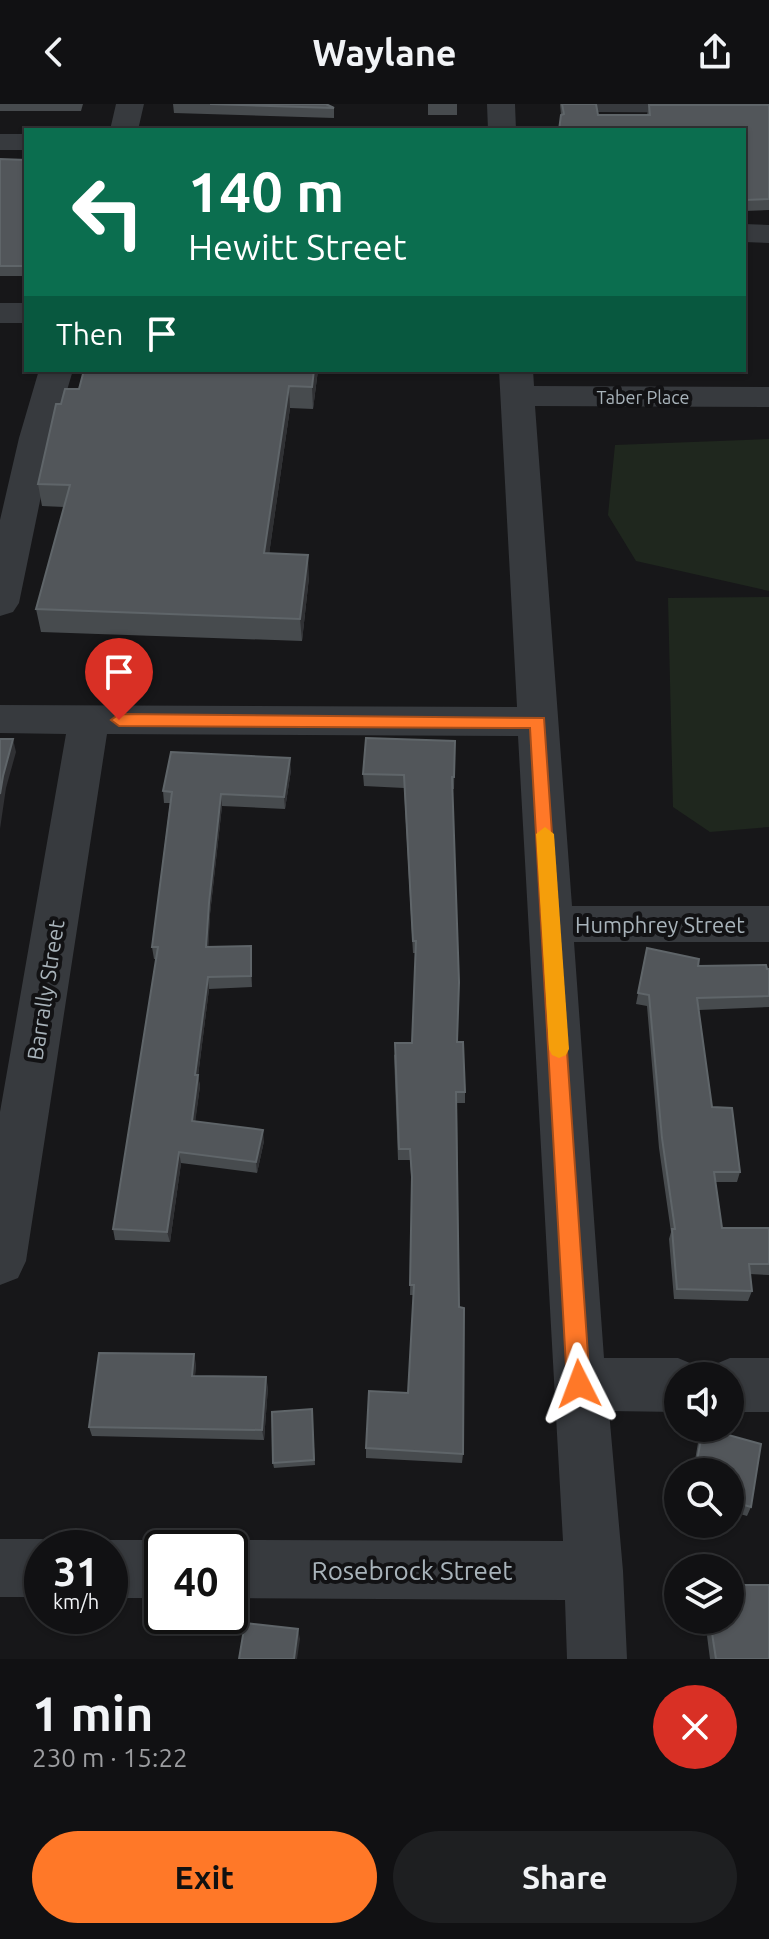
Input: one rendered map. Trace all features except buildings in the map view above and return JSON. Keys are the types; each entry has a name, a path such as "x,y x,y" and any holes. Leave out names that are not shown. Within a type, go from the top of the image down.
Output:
{"street":[{"path":"124,128 130,104"},
{"path":"501,104 502,128"},
{"path":"597,104 769,105"},
{"path":"0,142 24,142"},
{"path":"746,233 769,234"},
{"path":"0,313 24,313"},
{"path":"0,603 36,438 55,372"},
{"path":"517,383 579,1384 594,1571 597,1659"},
{"name":"Taber Place","path":"517,383 769,397"},
{"path":"0,719 538,722"},
{"name":"Barrally Street","path":"0,1261 89,720"},
{"name":"Humphrey Street","path":"551,924 769,924"},
{"path":"579,1384 664,1385"},
{"path":"744,1385 769,1385"},
{"path":"0,1568 24,1568"},
{"name":"Rosebrock Street","path":"248,1569 594,1571"}],"shaded area":[{"path":"769,439 769,591 636,561 608,515 615,445"},
{"path":"769,597 769,827 710,832 673,807 668,598"}],"slow traffic":[{"path":"545,834 559,1049"}],"route":[{"path":"119,720 538,722 579,1384"}]}
